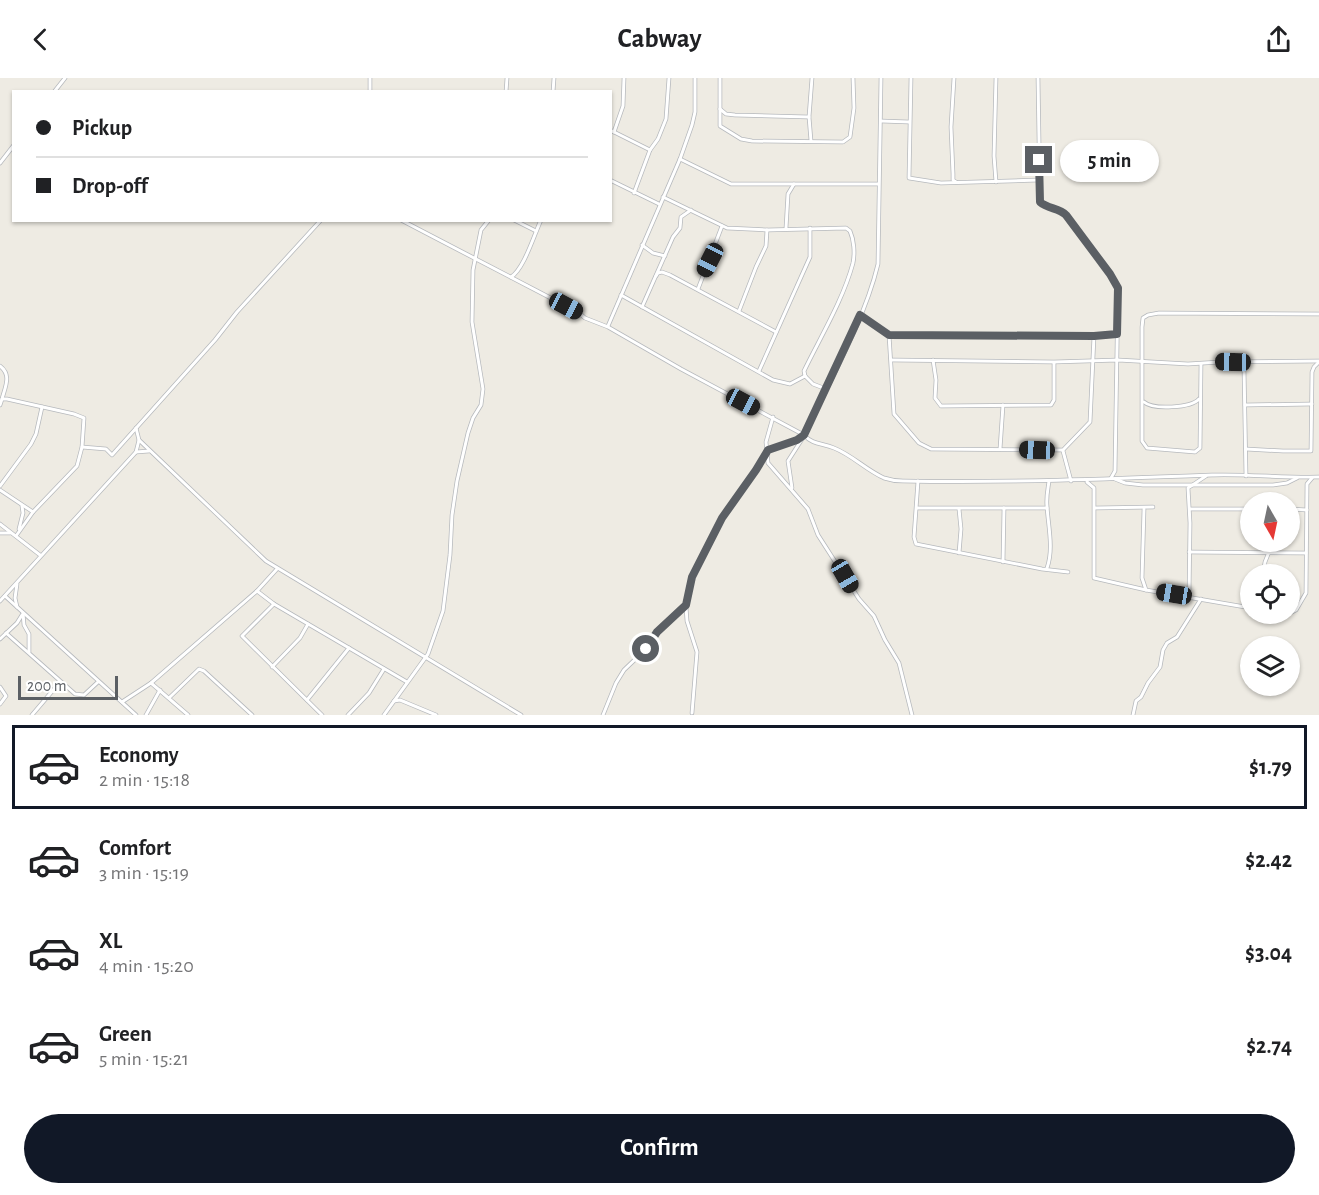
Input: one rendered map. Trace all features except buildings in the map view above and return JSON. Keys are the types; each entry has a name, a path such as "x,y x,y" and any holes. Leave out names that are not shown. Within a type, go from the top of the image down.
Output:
{"street":[{"path":"56,90 65,78"},
{"path":"624,78 623,106 612,131 650,150"},
{"path":"634,193 650,150 658,139 666,119 669,78"},
{"path":"608,327 680,159 695,112 695,78"},
{"path":"720,78 720,126 741,139 843,142 848,140 854,108 853,78"},
{"path":"811,141 809,117 812,78"},
{"path":"792,488 789,461 801,444 860,315 878,264 881,78"},
{"path":"911,78 909,178 941,183 1039,180"},
{"path":"954,78 951,127 953,180 956,182"},
{"path":"996,78 994,156 996,182"},
{"path":"1038,78 1040,202 1045,206 1062,210 1114,280 1119,296 1116,471 1120,477"},
{"path":"719,108 726,114 735,116 809,117"},
{"path":"881,121 909,122"},
{"path":"0,163 12,148"},
{"path":"680,159 731,184 878,184"},
{"path":"612,181 659,204"},
{"path":"786,228 788,194 794,184"},
{"path":"663,197 722,226 767,230 846,228 850,231 853,236 853,262 804,371 805,376 813,384 826,389"},
{"path":"642,307 680,228 681,217 691,210"},
{"path":"82,447 106,449 112,455 319,222"},
{"path":"405,222 585,318 608,327 772,417 816,444 833,447 847,454 887,479 1086,481 1120,477 1319,477"},
{"path":"384,715 426,657 442,610 450,555 452,515 465,445 473,418 482,405 483,388 471,322 473,270 481,230 486,222"},
{"path":"518,222 536,231"},
{"path":"511,278 528,254 540,222"},
{"path":"698,289 722,226"},
{"path":"758,372 810,257 810,228"},
{"path":"739,311 752,275 766,246 767,230"},
{"path":"642,245 653,253 665,256"},
{"path":"473,270 478,266 488,265"},
{"path":"656,276 662,272 776,332"},
{"path":"621,295 773,380 786,385 805,376"},
{"path":"1201,364 1200,448 1195,452 1150,450 1144,446 1143,318 1160,313 1319,314"},
{"path":"860,315 889,335 1094,336 1117,334"},
{"path":"889,335 894,414 919,444 932,449 1063,450 1090,423 1094,336"},
{"path":"892,360 1054,362 1118,360 1201,364 1319,362"},
{"path":"933,360 936,380 935,398 941,406 1051,405 1054,400 1054,362"},
{"path":"1245,362 1246,476"},
{"path":"1246,449 1283,452 1311,451 1312,372 1319,362"},
{"path":"0,366 7,376 0,405"},
{"path":"1143,400 1150,406 1161,407 1193,404 1200,398"},
{"path":"2,399 84,418 82,447 77,466 33,512 16,536"},
{"path":"1245,405 1312,404"},
{"path":"1000,449 1003,405"},
{"path":"0,486 31,444 36,434 42,407"},
{"path":"772,417 766,442 768,463 808,509 818,536 859,599 874,616 899,663 912,715"},
{"path":"0,601 136,452 139,440 136,428"},
{"path":"692,713 697,652 687,621 686,605 692,577 722,518 769,449 797,440 804,435"},
{"path":"139,440 259,556 277,569 521,715"},
{"path":"1063,450 1071,481"},
{"path":"136,452 150,451"},
{"path":"1109,479 1116,471"},
{"path":"1188,488 1207,476"},
{"path":"1176,477 1188,488 1190,509 1188,597"},
{"path":"1115,478 1118,481 1143,485 1274,485 1287,483 1300,477"},
{"path":"1300,477 1307,484"},
{"path":"1300,603 1306,593 1307,484 1313,477"},
{"path":"1102,479 1094,488 1094,578 1146,590 1240,606"},
{"path":"918,481 915,543 959,554 1068,572"},
{"path":"1047,568 1050,554 1047,508 1049,481"},
{"path":"1086,481 1094,488"},
{"path":"0,490 33,512"},
{"path":"19,531 23,513 21,504"},
{"path":"917,507 1047,508"},
{"path":"1094,508 1144,509 1153,507"},
{"path":"959,508 961,529 959,554"},
{"path":"1003,562 1004,508"},
{"path":"1144,509 1142,578 1146,590"},
{"path":"1190,509 1240,509"},
{"path":"1300,510 1307,510"},
{"path":"0,526 40,555"},
{"path":"0,533 12,533"},
{"path":"1189,552 1240,552"},
{"path":"1264,564 1269,552 1306,553"},
{"path":"122,702 151,683 257,591 277,569"},
{"path":"17,582 15,598 17,608"},
{"path":"257,591 274,604 407,682"},
{"path":"5,596 136,715"},
{"path":"1132,715 1136,701 1161,667 1163,650 1167,643 1177,637 1201,599"},
{"path":"274,604 242,636 322,715"},
{"path":"603,715 616,682 624,670 641,654 657,632 686,605"},
{"path":"0,639 23,614"},
{"path":"23,614 24,625 29,634 28,646 32,656"},
{"path":"272,667 300,638 308,624"},
{"path":"6,633 75,694 81,696 87,694 98,682"},
{"path":"307,700 349,648"},
{"path":"170,698 200,669 252,715"},
{"path":"348,715 369,693 384,669"},
{"path":"32,715 60,682"},
{"path":"151,683 188,715"},
{"path":"0,687 6,696 0,704"},
{"path":"146,715 160,690"},
{"path":"394,701 405,702 419,710 436,715"},
{"path":"415,715 419,710"}],"route":[{"path":"646,649 657,632 686,605 692,577 715,531 768,450 797,440 804,435 860,315 889,335 1094,336 1117,334 1118,288 1062,210 1045,206 1040,202 1039,160"}]}
